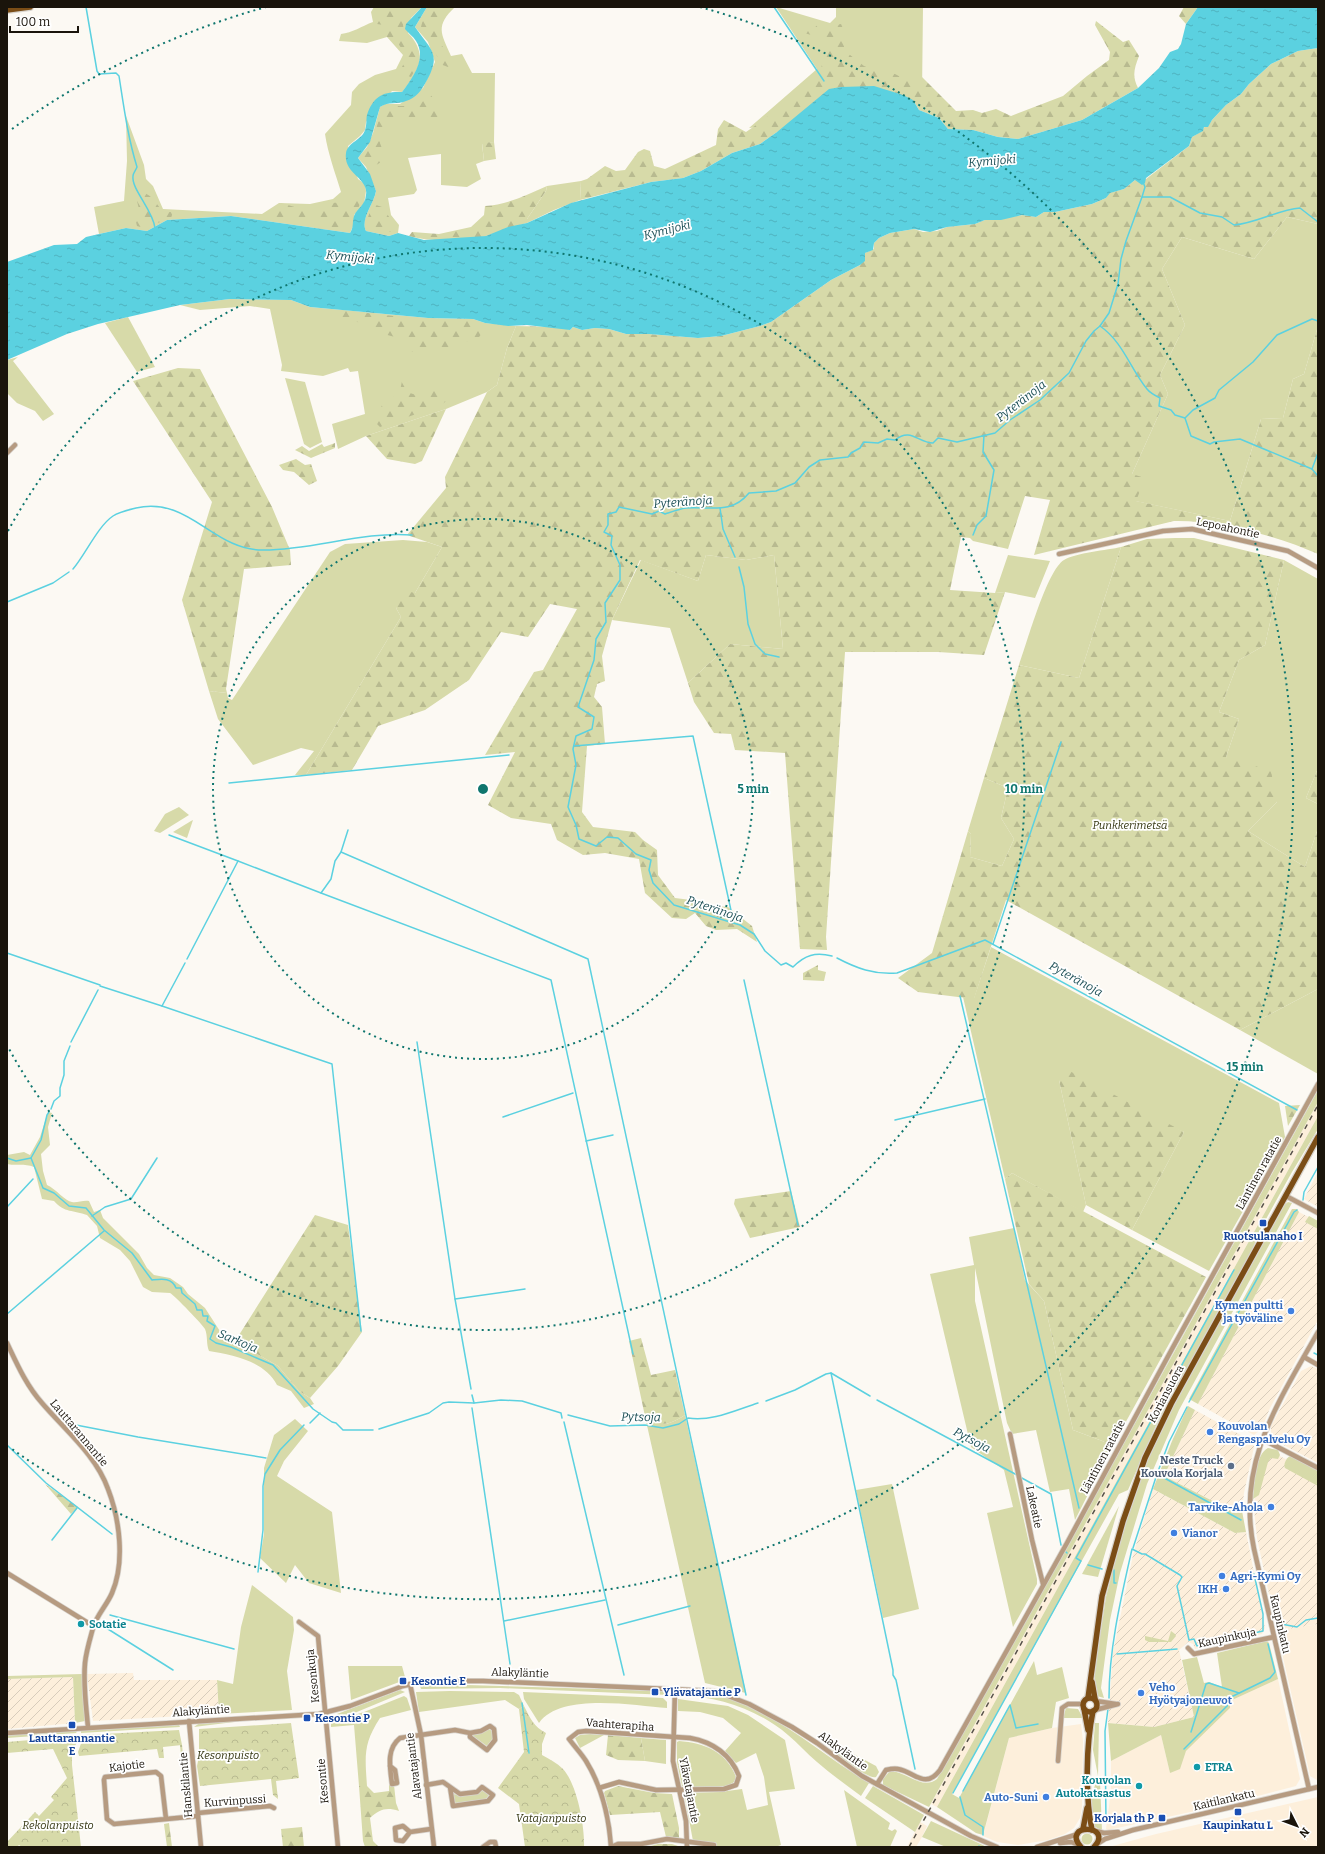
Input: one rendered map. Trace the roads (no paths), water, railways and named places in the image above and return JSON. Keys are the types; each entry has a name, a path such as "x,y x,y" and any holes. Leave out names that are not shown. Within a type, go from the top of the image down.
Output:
{"main road":[{"path":"7,10 30,7"},
{"name":"Koriansuora","path":"1088,1698 1092,1682 1094,1644 1102,1596 1123,1521 1145,1458 1171,1404 1318,1137"},
{"name":"Koriansuora","path":"1092,1682 1096,1700"},
{"path":"1080,1846 1077,1840 1078,1834 1083,1829 1088,1795 1089,1734 1084,1706 1088,1698 1096,1700 1097,1706 1094,1711 1089,1734"},
{"path":"1084,1706 1088,1712 1094,1711"},
{"path":"1088,1795 1093,1830 1097,1835 1095,1846"},
{"path":"1083,1829 1093,1830"}],"street":[{"path":"7,453 15,445"},
{"name":"Lepoahontie","path":"1059,554 1163,531 1192,529 1288,551 1318,568"},
{"name":"Läntinen ratatie","path":"877,1784 886,1770 901,1769 926,1780 936,1775 1043,1584 1318,1084"},
{"path":"1286,1196 1318,1213"},
{"name":"Kaupinkatu","path":"1309,1789 1251,1536 1249,1515 1251,1481 1255,1458 1262,1439 1272,1416 1318,1332"},
{"name":"Lauttarannantie","path":"7,1343 30,1388 99,1469 112,1499 118,1536 118,1568 111,1594 93,1626 84,1669 88,1727"},
{"path":"1304,1357 1318,1365"},
{"name":"Lakeatie","path":"1010,1434 1032,1540 1043,1584"},
{"path":"1262,1439 1318,1468"},
{"path":"7,1573 93,1626"},
{"name":"Kesonkuja","path":"299,1622 318,1636 326,1713"},
{"name":"Kaupinkuja","path":"1188,1648 1194,1654 1274,1637"},
{"name":"Alakyläntie","path":"7,1732 296,1716 326,1713 355,1705 410,1684 435,1681 483,1681 715,1691 749,1704 809,1737 854,1771 971,1836 997,1847"},
{"name":"Alavatajantie","path":"410,1684 421,1735 434,1847"},
{"name":"Ylävatajantie","path":"676,1689 673,1761 686,1821 687,1845"},
{"path":"1094,1711 1118,1704 1096,1700"},
{"path":"1058,1761 1062,1708 1068,1704 1084,1706"},
{"name":"Kesontie","path":"326,1713 338,1847"},
{"name":"Hanskilantie","path":"189,1721 201,1847"},
{"path":"390,1766 390,1758 395,1742 400,1738 455,1730 470,1733 481,1731 490,1726 494,1729 495,1740 487,1750 470,1737 470,1733"},
{"name":"Vaahterapiha","path":"600,1788 587,1763 570,1739 578,1732 696,1739 715,1747 727,1757 739,1776 738,1783 729,1788 679,1790"},
{"name":"Kajotie","path":"166,1819 161,1776 159,1773 156,1772 105,1777 107,1820 110,1823 166,1819 198,1814"},
{"path":"426,1785 443,1782 460,1794 477,1792 482,1787 493,1795 488,1801 453,1806 450,1787"},
{"path":"679,1790 656,1790 619,1782 600,1788 608,1818 611,1847 618,1844 641,1844 667,1839 687,1845 714,1845"},
{"name":"Kaitilankatu","path":"1095,1846 1105,1839 1133,1830 1318,1787"},
{"name":"Kurvinpussi","path":"198,1814 270,1806 274,1808"},
{"path":"410,1832 431,1830"},
{"name":"Kaitilankatu","path":"1093,1830 1104,1833 1133,1830"},
{"path":"1052,1844 1078,1834"},
{"path":"483,1847 490,1842 495,1842 496,1847"},
{"path":"1037,1847 1071,1842 1080,1846"}],"water":[{"name":"Kymijoki","path":"422,7 427,7 415,27 430,47 434,58 431,73 418,94 410,100 387,104 380,107 370,142 358,158 370,174 376,191 366,216 366,231 389,236 398,233 424,240 486,236 508,227 527,223 571,203 651,182 683,178 701,171 732,153 760,144 777,132 829,89 874,86 903,95 913,100 919,110 939,118 948,129 973,130 998,137 1018,139 1082,120 1138,88 1159,68 1170,52 1178,49 1181,44 1186,24 1198,7 1318,7 1318,48 1298,51 1271,64 1249,84 1241,94 1226,105 1212,120 1208,127 1204,127 1203,131 1192,137 1189,146 1146,178 1145,183 1142,185 1135,180 1124,189 1110,193 1106,198 1092,204 1055,212 1044,212 1036,217 1022,215 1001,220 985,220 975,224 947,227 930,232 914,229 890,233 879,238 874,243 873,250 865,253 865,261 860,265 831,280 771,322 721,336 698,338 649,334 626,334 609,329 595,328 582,330 573,327 570,330 527,325 508,326 485,323 473,319 428,318 310,307 291,300 230,299 180,305 98,324 67,334 7,360 7,262 54,245 77,244 86,237 126,228 147,231 167,220 231,216 350,233 354,216 365,199 366,189 364,184 348,166 346,160 347,149 361,136 365,130 367,115 372,103 380,96 390,92 402,92 414,74 419,61 419,47 415,39 405,29 406,24"}],"waterway":[{"path":"86,7 97,71 99,74 116,73 119,76 129,134 137,167 133,175 133,181 150,214 155,228"},
{"path":"774,7 824,81"},
{"name":"Pyteränoja","path":"832,956 820,954 806,957 793,967 786,963 781,965 765,951 754,934 740,925 674,905 653,883 649,870 651,860 636,854 618,838 607,837 596,846 579,839 576,825 568,807 576,765 573,749 576,736 592,729 594,717 578,707 594,660 596,639 606,622 605,603 620,580 620,565 611,545 612,536 604,532 608,525 608,514 616,512 619,507 652,514 659,511 665,514 686,508 727,507 742,500 749,493 776,491 795,483 809,467 820,460 848,457 851,453 860,448 864,442 878,443 887,439 895,440 906,435 933,443 938,438 957,442 995,433 1010,420 1040,400 1069,373 1086,341 1100,326 1109,313 1118,284 1121,259 1126,241 1145,187 1143,182"},
{"path":"1142,197 1170,197 1200,213 1222,217 1234,225 1251,222 1283,211 1300,208 1318,222"},
{"path":"1185,418 1193,410 1215,398 1219,390 1253,362 1277,335 1312,319 1318,321"},
{"path":"1100,326 1115,340 1147,389 1160,398 1159,406 1171,410 1175,415 1185,418 1191,436 1210,444 1214,442 1240,439 1312,469 1318,476"},
{"path":"973,535 977,525 986,516 994,470 983,452 984,435"},
{"path":"1312,469 1318,453"},
{"path":"73,569 97,533 113,516 136,508 155,506 172,510 187,516 215,534 246,548 264,550 283,549 356,538 393,534 412,535"},
{"path":"720,508 723,529 735,557"},
{"path":"739,567 744,587 748,624 755,644 765,654 779,657"},
{"path":"7,602 53,583 69,572"},
{"path":"574,746 693,736 732,915"},
{"path":"993,944 1061,742"},
{"path":"229,783 509,755"},
{"path":"187,959 238,861 321,893 331,879 335,861 341,852 348,830"},
{"path":"169,835 238,861"},
{"path":"341,852 588,959 746,1695"},
{"path":"321,893 551,980 633,1354"},
{"name":"Pyteränoja","path":"837,958 851,965 873,972 897,973 985,940 1297,1110"},
{"path":"7,953 100,985"},
{"path":"100,986 162,1006 185,963"},
{"path":"744,980 798,1225"},
{"path":"71,1042 98,990"},
{"path":"960,996 1079,1508"},
{"path":"162,1006 332,1064 361,1331"},
{"path":"417,1042 455,1299 471,1389"},
{"path":"51,1109 54,1101 60,1096 60,1088 64,1075 64,1061 70,1046"},
{"path":"503,1117 573,1093"},
{"path":"895,1120 985,1099"},
{"path":"31,1158 41,1140 49,1112"},
{"path":"586,1141 613,1135"},
{"name":"Sarkoja","path":"7,1158 16,1161 31,1158 43,1188 54,1193 69,1206 86,1208 104,1230 132,1253 152,1280 169,1280 176,1288 181,1288 182,1293 195,1304 197,1310 202,1310 203,1316 208,1316 207,1321 215,1326 210,1339 216,1343 231,1347 273,1365 313,1409 332,1422 336,1423 343,1430 373,1430"},
{"path":"92,1216 105,1207 131,1199 157,1158"},
{"path":"1303,1200 1304,1192 1318,1167"},
{"path":"7,1207 33,1179"},
{"path":"1189,1402 1294,1212 1297,1210"},
{"path":"7,1314 104,1231"},
{"path":"953,1793 1081,1561 1076,1558 1234,1270"},
{"path":"455,1299 525,1289"},
{"path":"1314,1353 1318,1355"},
{"path":"831,1373 893,1675 896,1680 915,1769"},
{"name":"Pytsoja","path":"766,1401 795,1390 826,1374 831,1373 870,1396"},
{"name":"Pytsoja","path":"472,1395 474,1403"},
{"name":"Pytsoja","path":"379,1429 429,1413 443,1403 449,1402 474,1403 501,1400 522,1401 561,1413 562,1418"},
{"name":"Pytsoja","path":"877,1400 1017,1475"},
{"name":"Pytsoja","path":"568,1415 610,1426 645,1425 663,1428 679,1424 688,1418 697,1419 714,1417 758,1403"},
{"path":"1157,1474 1169,1442 1187,1407"},
{"path":"472,1408 510,1664"},
{"path":"310,1423 320,1413"},
{"path":"564,1422 624,1675"},
{"path":"76,1425 138,1437 266,1458"},
{"path":"258,1572 263,1530 263,1486 265,1474 280,1450 304,1425"},
{"path":"7,1445 46,1483 112,1534"},
{"path":"1133,1548 1157,1474 1241,1520"},
{"name":"Pytsoja","path":"1020,1477 1051,1494 1061,1545"},
{"path":"52,1540 77,1508"},
{"path":"1109,1698 1113,1642 1132,1549 1145,1554 1182,1577 1177,1586 1189,1640 1194,1639 1197,1646 1263,1631 1263,1614 1254,1574"},
{"path":"1088,1565 1102,1569"},
{"path":"1114,1570 1114,1583 1116,1583"},
{"path":"504,1621 605,1600"},
{"path":"618,1625 690,1606"},
{"path":"110,1615 234,1649"},
{"path":"1276,1623 1297,1627 1306,1620 1318,1618"},
{"path":"100,1624 173,1670"},
{"path":"1184,1749 1227,1706 1229,1698 1270,1678 1275,1672 1268,1644"},
{"path":"1117,1654 1177,1649"},
{"path":"1191,1732 1206,1684 1209,1683 1239,1693"},
{"path":"522,1703 529,1753"},
{"path":"963,1791 1010,1705 1016,1728 1038,1724"},
{"path":"1106,1822 1105,1731 1108,1709"},
{"path":"960,1797 965,1815 983,1827 983,1835"}],"railway":[{"path":"909,1847 1318,1105"}],"place":[{"name":"Ruotsulanaho I","path":"1263,1223"},
{"name":"Kymen pultti ja työväline","path":"1291,1311"},
{"name":"Kouvolan Rengaspalvelu Oy","path":"1210,1432"},
{"name":"Neste Truck Kouvola Korjala","path":"1231,1466"},
{"name":"Tarvike-Ahola","path":"1271,1507"},
{"name":"Vianor","path":"1174,1533"},
{"name":"Agri-Kymi Oy","path":"1222,1576"},
{"name":"IKH","path":"1226,1589"},
{"name":"Sotatie","path":"81,1624"},
{"name":"Kesontie E","path":"403,1681"},
{"name":"Ylävatajantie P","path":"655,1692"},
{"name":"Veho Hyötyajoneuvot","path":"1141,1693"},
{"name":"Kesontie P","path":"307,1718"},
{"name":"Lauttarannantie E","path":"72,1725"},
{"name":"ETRA","path":"1197,1767"},
{"name":"Kouvolan Autokatsastus","path":"1139,1786"},
{"name":"Auto-Suni","path":"1046,1797"},
{"name":"Kaupinkatu L","path":"1238,1812"},
{"name":"Korjala th P","path":"1162,1818"}],"park label":[{"name":"Punkkerimetsä","path":"1130,825"},
{"name":"Kesonpuisto","path":"228,1755"},
{"name":"Vatajanpuisto","path":"551,1818"},
{"name":"Rekolanpuisto","path":"58,1825"}]}
